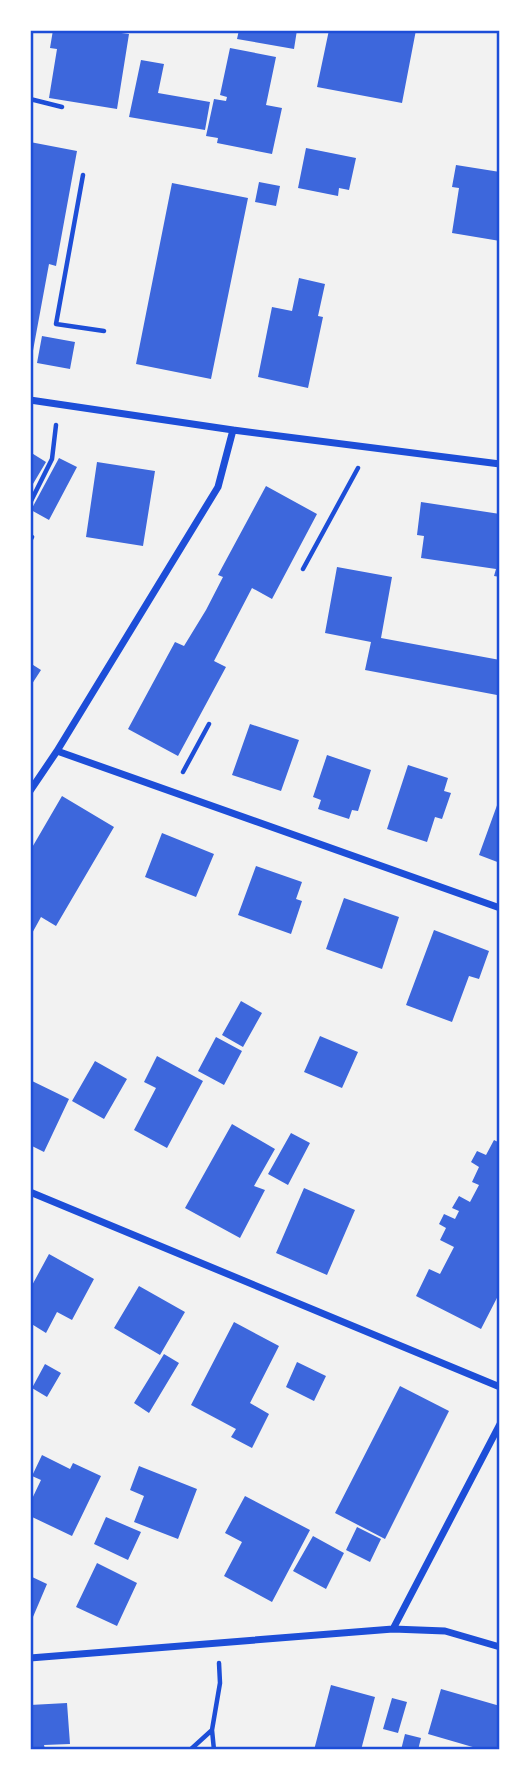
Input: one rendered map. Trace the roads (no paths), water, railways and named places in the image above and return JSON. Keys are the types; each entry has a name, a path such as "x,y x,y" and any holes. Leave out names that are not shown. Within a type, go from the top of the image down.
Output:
{"street":[{"path":"30,400 233,430 500,464"},
{"path":"30,791 218,486 233,430"},
{"path":"57,751 500,908"},
{"path":"30,1192 500,1387"},
{"path":"393,1629 500,1423"},
{"path":"30,1658 393,1629 445,1631 500,1647"}]}
